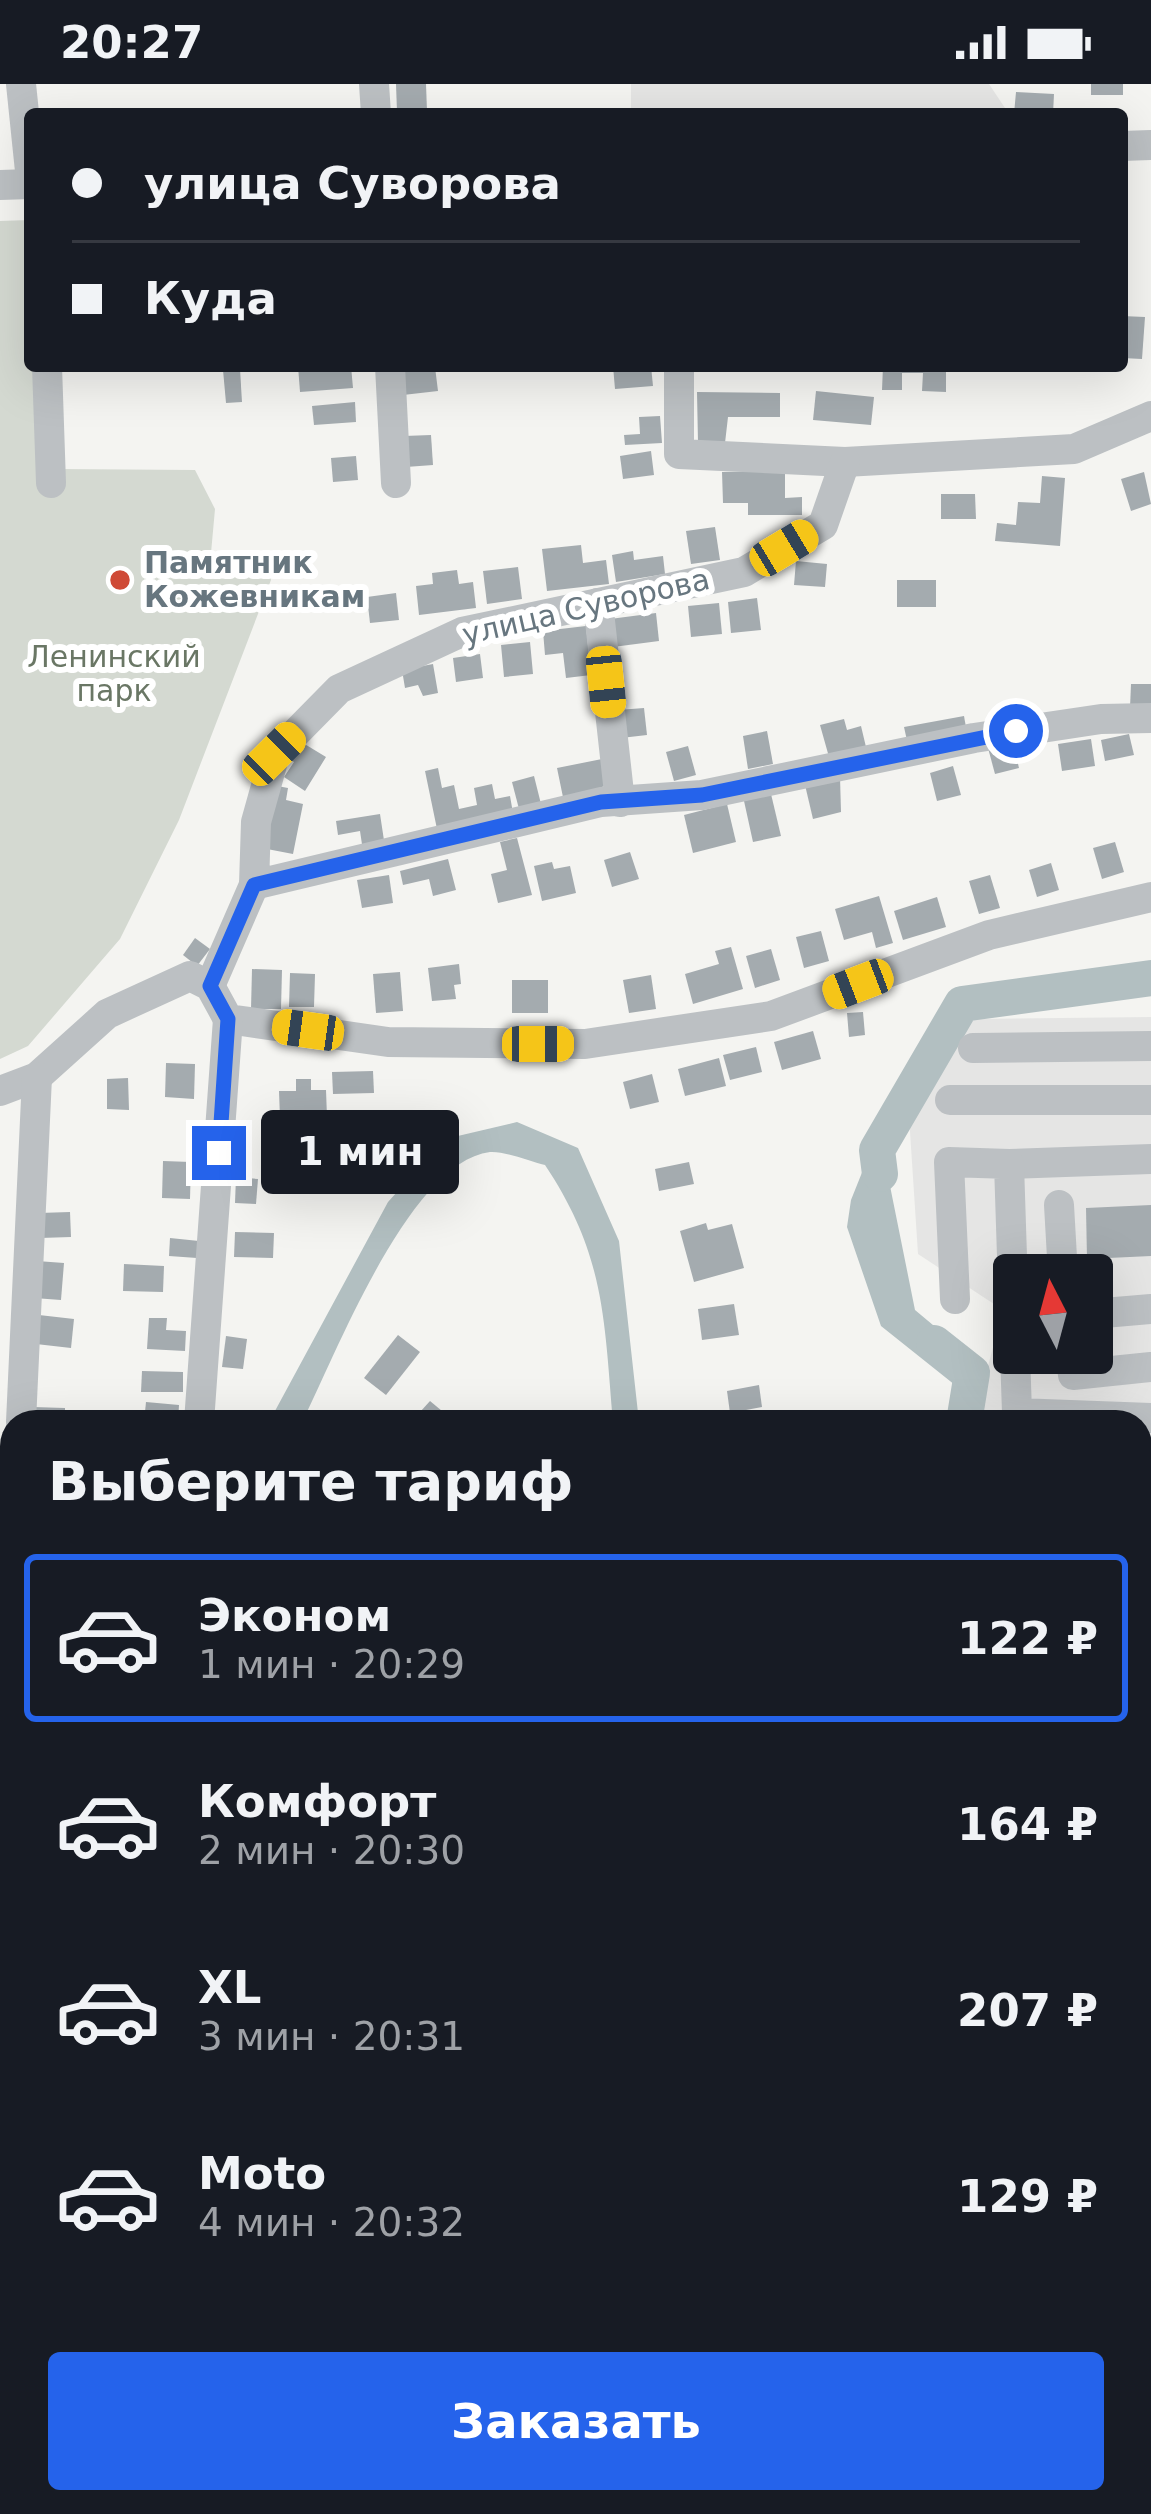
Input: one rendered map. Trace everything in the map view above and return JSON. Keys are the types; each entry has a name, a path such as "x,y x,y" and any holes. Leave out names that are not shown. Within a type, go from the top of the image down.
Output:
{"street":[{"path":"47,372 51,483"},
{"path":"390,372 396,483"},
{"path":"680,372 679,454 845,462 1074,449 1151,416"},
{"name":"улица Суворова","path":"254,885 256,822 274,754 339,689 462,632 744,572 824,525 845,462"},
{"path":"598,603 620,802"},
{"path":"210,986 254,885 601,802 702,795 974,738 1101,719 1151,718"},
{"path":"228,1019 388,1042 585,1044 771,1016 988,935 1151,897"},
{"path":"0,1090 37,1077 107,1014 190,976 210,986 228,1019 201,1410"},
{"path":"974,1048 1151,1046"},
{"path":"22,1410 37,1077"},
{"path":"950,1100 1151,1100"},
{"path":"955,1299 949,1162 1151,1159"},
{"path":"1009,1164 1012,1254"},
{"path":"1059,1205 1062,1254"},
{"path":"1113,1312 1151,1309"},
{"path":"1113,1371 1151,1366"},
{"path":"1016,1374 1017,1410"}],"shaded area":[{"path":"631,84 989,84 1005,108 631,108"},
{"path":"1151,1017 1151,1410 976,1410 993,1347 993,1374 1113,1374 1113,1254 993,1254 993,1303 918,1254 908,1101 973,1019"},
{"path":"517,1122 578,1148 619,1241 638,1410 612,1410 598,1288 580,1228 565,1198 545,1165 490,1152 460,1164 431,1189 404,1224 355,1310 308,1410 275,1410 388,1202 445,1139"},
{"path":"881,1125 902,1134 887,1171 915,1310 976,1361 965,1393 881,1326 847,1227 851,1200"}],"green space":[{"name":"Ленинский парк","path":"24,220 24,372 47,372 56,469 195,470 215,509 211,553 190,558 267,556 271,580 179,820 120,939 28,1046 0,1059 0,221"}],"building":[{"path":"396,84 426,84 427,108 397,108"},
{"path":"1091,84 1123,84 1123,95 1091,95"},
{"path":"1016,92 1054,94 1053,108 1015,108"},
{"path":"1128,316 1145,317 1142,359 1128,358"},
{"path":"223,372 240,372 242,402 226,403"},
{"path":"298,372 352,372 353,388 300,392"},
{"path":"400,372 436,372 438,391 403,395"},
{"path":"614,372 652,372 653,386 615,389"},
{"path":"883,372 946,372 946,392 922,391 923,373 902,373 902,390 882,390"},
{"path":"816,391 874,397 871,425 813,420"},
{"path":"697,392 780,393 780,417 728,417 725,443 698,443"},
{"path":"355,402 356,422 314,425 312,406"},
{"path":"660,416 662,443 625,445 624,435 640,434 639,417"},
{"path":"431,435 433,465 406,467 404,436"},
{"path":"651,451 654,475 623,479 620,456"},
{"path":"356,456 358,480 333,482 331,458"},
{"path":"785,471 785,498 802,497 802,515 748,515 748,503 723,503 722,472"},
{"path":"1144,472 1151,504 1131,511 1121,479"},
{"path":"1042,476 1065,478 1060,546 995,541 997,523 1016,525 1018,502 1040,503"},
{"path":"941,494 975,494 976,519 941,519"},
{"path":"715,527 720,560 691,564 686,531"},
{"path":"581,545 583,563 606,560 609,584 547,591 542,549"},
{"path":"633,551 634,560 663,556 665,574 616,582 612,555"},
{"path":"796,561 827,564 825,587 794,585"},
{"path":"518,567 522,599 487,604 483,571"},
{"path":"457,570 459,584 473,582 476,608 419,615 416,586 433,584 432,573"},
{"path":"897,580 936,580 936,607 897,607"},
{"path":"396,593 399,620 370,623 367,597"},
{"path":"757,598 761,630 731,633 728,602"},
{"path":"719,603 722,634 691,637 688,606"},
{"path":"656,613 659,641 613,647 610,619"},
{"path":"586,626 591,675 566,678 563,653 545,655 543,631"},
{"path":"530,642 533,674 504,677 501,645"},
{"path":"480,654 483,678 456,682 453,658"},
{"path":"433,664 438,693 423,696 418,685 405,688 402,670"},
{"path":"1131,684 1151,684 1151,708 1130,708"},
{"path":"644,708 647,735 621,738 618,710"},
{"path":"964,716 967,733 908,745 904,727"},
{"path":"844,719 847,730 861,726 866,747 829,757 820,725"},
{"path":"767,731 773,764 748,769 743,736"},
{"path":"1129,734 1134,755 1105,761 1101,740"},
{"path":"1091,739 1095,766 1062,771 1058,744"},
{"path":"298,740 326,757 305,791 284,777 294,762 287,757"},
{"path":"1013,742 1019,768 995,774 988,748"},
{"path":"688,746 696,775 674,781 666,752"},
{"path":"602,759 607,785 564,802 557,768"},
{"path":"953,766 961,795 937,801 930,773"},
{"path":"438,768 442,788 454,785 459,809 477,805 474,788 492,784 495,799 510,796 513,813 437,829 425,771"},
{"path":"534,776 541,804 519,809 512,782"},
{"path":"840,777 841,812 813,819 805,785"},
{"path":"272,785 288,788 286,800 303,804 293,854 267,849"},
{"path":"771,794 781,836 753,842 744,801"},
{"path":"727,804 736,842 693,853 684,815"},
{"path":"380,814 385,847 363,851 360,831 338,835 336,821"},
{"path":"517,838 532,895 498,903 491,874 507,870 500,842"},
{"path":"1115,842 1124,872 1102,879 1093,848"},
{"path":"630,852 639,879 612,887 604,860"},
{"path":"448,859 456,890 433,896 429,879 403,885 400,871"},
{"path":"552,862 554,869 570,866 576,893 542,901 534,866"},
{"path":"1051,863 1059,890 1037,897 1029,870"},
{"path":"389,875 393,903 362,908 357,880"},
{"path":"990,875 1000,908 979,914 969,881"},
{"path":"879,896 893,943 876,948 872,932 844,940 835,909"},
{"path":"937,897 946,927 903,940 894,911"},
{"path":"821,931 829,961 804,968 796,937"},
{"path":"195,938 210,949 197,966 183,955"},
{"path":"731,947 743,989 693,1004 685,974 719,964 715,951"},
{"path":"771,949 780,980 755,988 746,956"},
{"path":"459,964 461,984 454,985 456,999 432,1001 428,968"},
{"path":"252,969 282,970 281,1009 251,1009"},
{"path":"400,972 403,1011 376,1013 373,974"},
{"path":"290,973 315,974 314,1007 289,1007"},
{"path":"651,975 656,1009 629,1013 623,980"},
{"path":"512,980 548,980 548,1013 512,1013"},
{"path":"863,1012 865,1035 849,1037 847,1013"},
{"path":"813,1031 821,1059 782,1070 774,1042"},
{"path":"756,1047 762,1072 730,1080 723,1055"},
{"path":"719,1058 726,1086 685,1096 678,1069"},
{"path":"166,1063 195,1064 194,1099 165,1097"},
{"path":"373,1071 374,1093 333,1094 332,1072"},
{"path":"652,1074 659,1102 630,1109 623,1082"},
{"path":"128,1078 129,1110 107,1109 107,1079"},
{"path":"296,1079 311,1079 311,1090 326,1090 327,1117 280,1118 279,1091 296,1091"},
{"path":"163,1161 191,1162 190,1199 162,1198"},
{"path":"689,1162 694,1184 659,1191 655,1169"},
{"path":"236,1177 258,1179 256,1204 235,1203"},
{"path":"1151,1205 1151,1256 1087,1254 1086,1208"},
{"path":"70,1212 71,1237 40,1238 39,1213"},
{"path":"706,1223 708,1230 732,1224 744,1268 694,1282 680,1231"},
{"path":"235,1232 274,1233 273,1258 234,1257"},
{"path":"170,1238 199,1241 197,1258 169,1256"},
{"path":"37,1261 64,1263 61,1300 34,1298"},
{"path":"124,1264 164,1266 163,1292 123,1291"},
{"path":"734,1304 739,1335 702,1340 698,1309"},
{"path":"39,1315 74,1319 71,1348 36,1344"},
{"path":"149,1318 167,1318 166,1330 186,1331 185,1351 147,1349"},
{"path":"398,1335 420,1352 386,1395 364,1378"},
{"path":"226,1336 247,1339 243,1369 222,1367"},
{"path":"142,1371 183,1372 183,1392 141,1392"},
{"path":"759,1385 762,1407 730,1410 727,1391"},
{"path":"146,1402 179,1405 179,1410 145,1410"}],"waterway":[{"path":"880,1174 877,1150 962,1004 1151,978"},
{"path":"934,1343 972,1373 966,1410"}],"place":[{"name":"Памятник Кожевникам","path":"120,580"}],"route":[{"path":"219,1153 228,1019 210,986 254,885 395,855 601,802 702,795 1016,731"}]}
